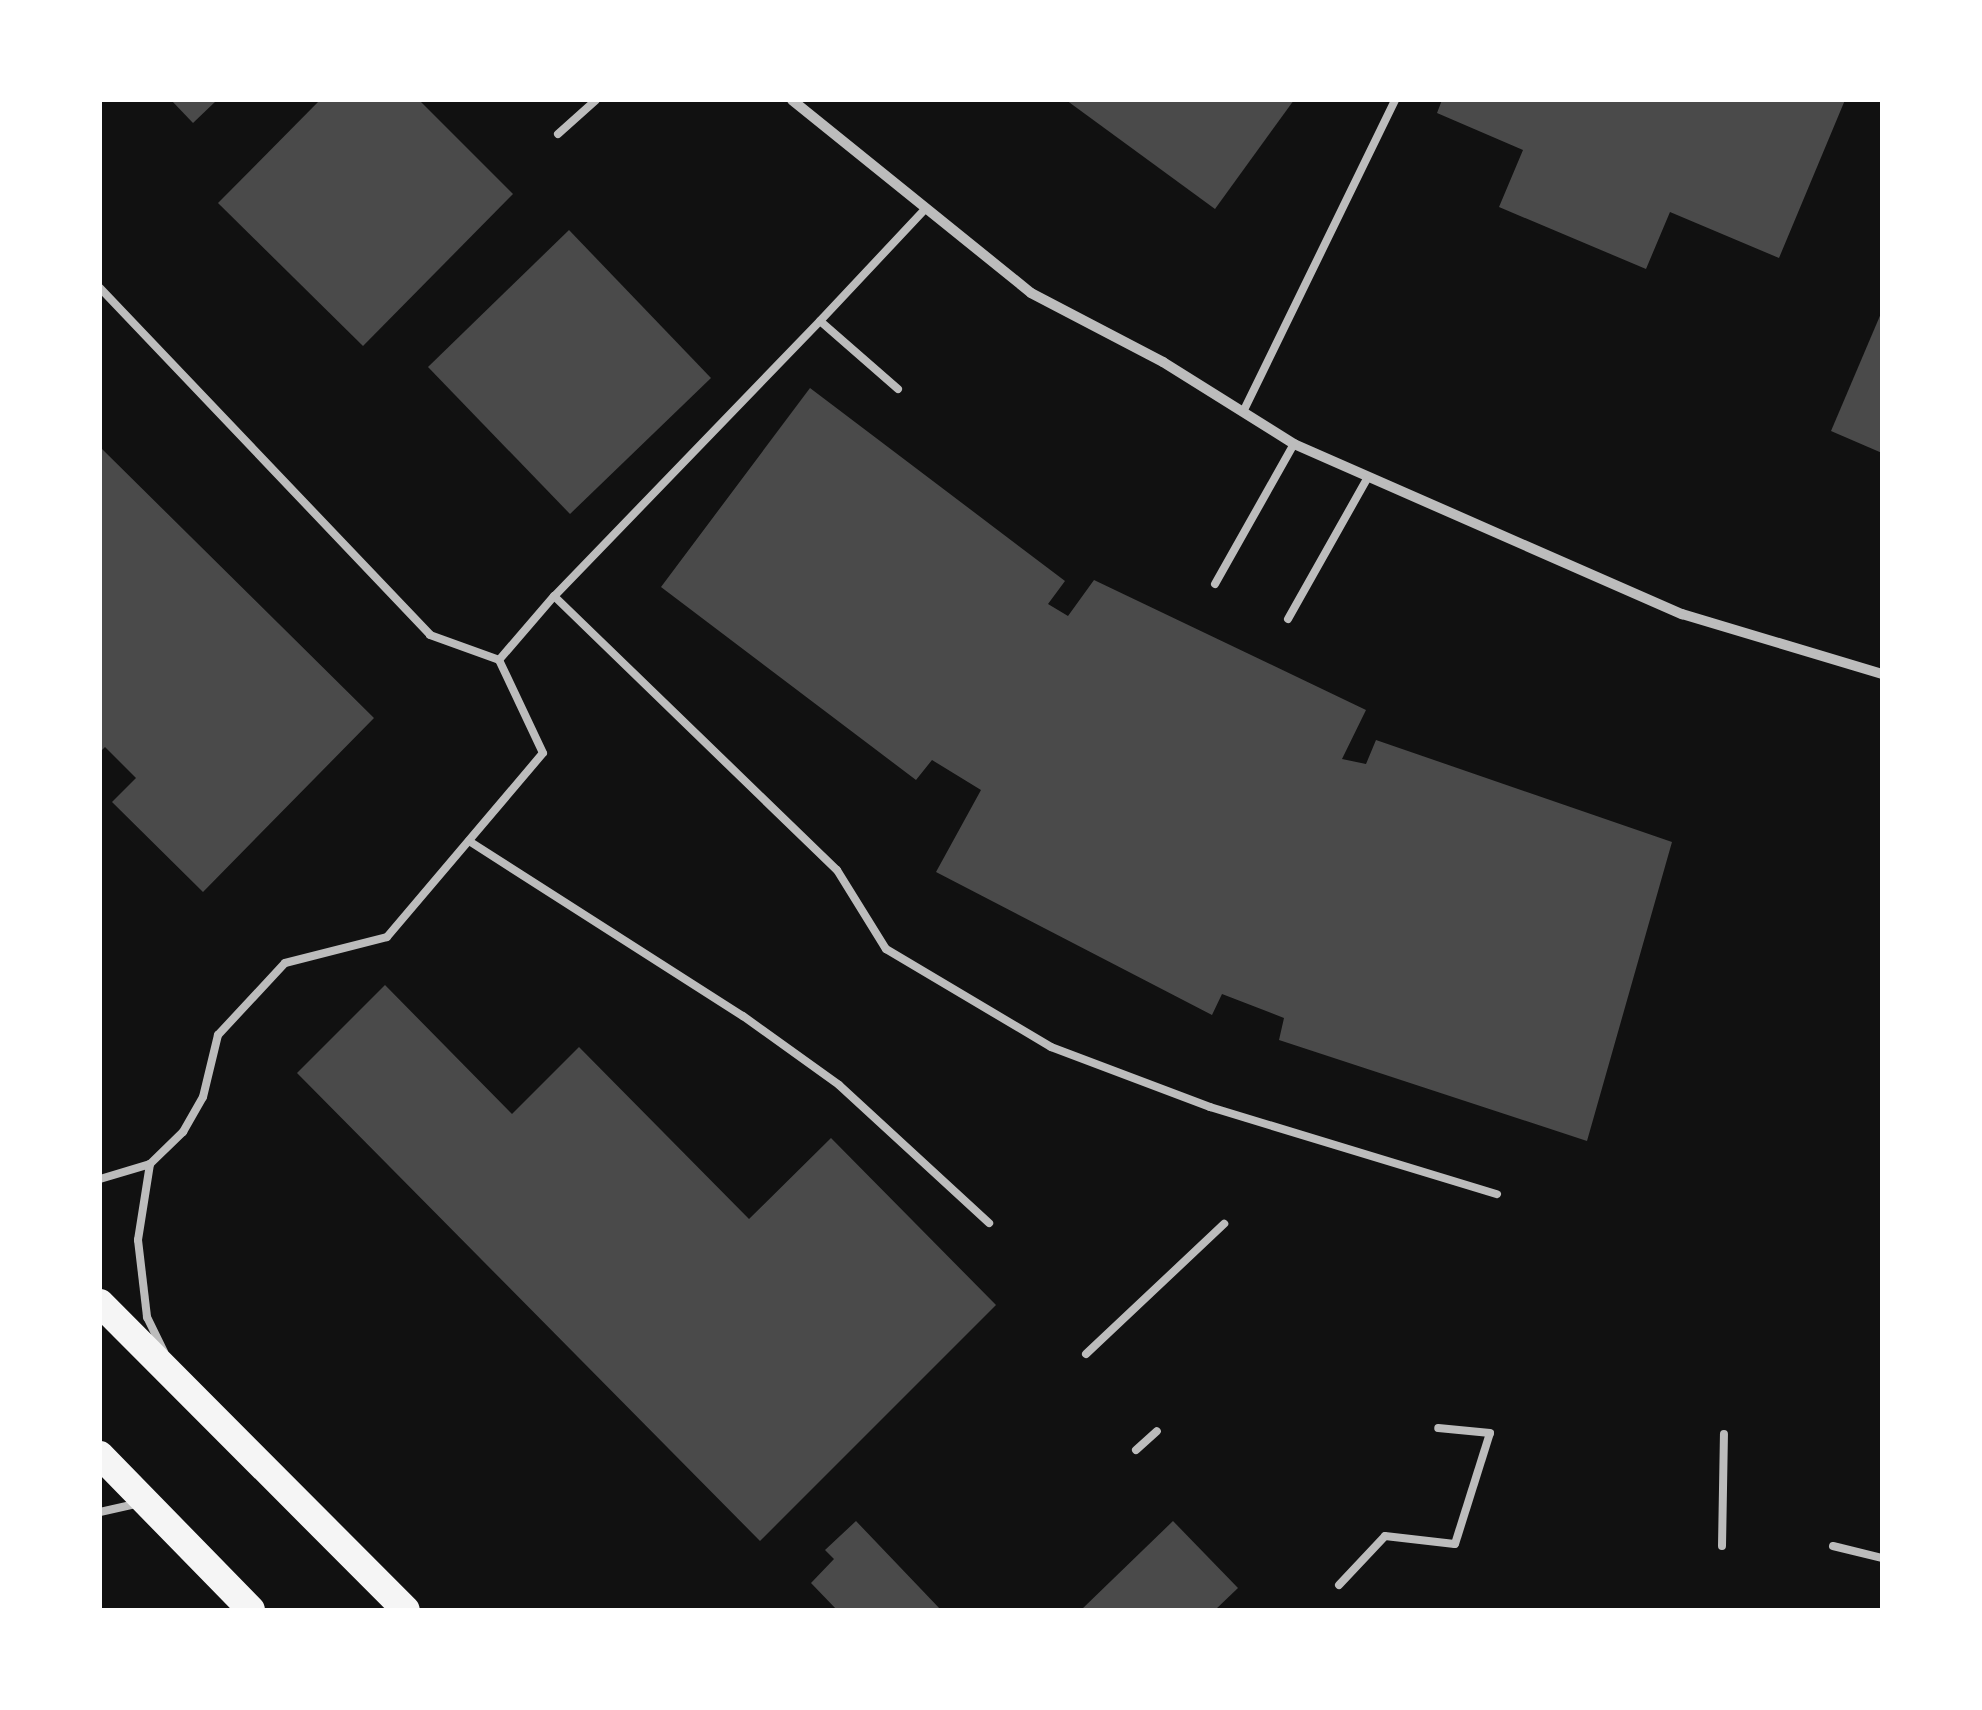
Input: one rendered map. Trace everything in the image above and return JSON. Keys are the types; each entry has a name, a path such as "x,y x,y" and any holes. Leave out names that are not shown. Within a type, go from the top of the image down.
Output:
{"highway":[{"path":"100,1303 406,1610"},
{"path":"100,1456 251,1610"}],"street":[{"path":"792,100 1031,293 1294,444 1682,614 1882,674"}],"lane":[{"path":"558,134 596,100"},
{"path":"1243,412 1395,100"},
{"path":"499,660 554,596 926,208"},
{"path":"100,288 430,635 499,660 543,753 387,937 285,963 218,1035 203,1097 183,1132 150,1164 100,1179"},
{"path":"820,321 898,390"},
{"path":"1215,584 1294,444"},
{"path":"1288,620 1368,476"},
{"path":"554,596 837,870 886,949 1051,1048 1210,1107 1497,1194"},
{"path":"469,841 743,1016 838,1085 989,1223"},
{"path":"150,1164 138,1240 142,1278 147,1316 176,1378"},
{"path":"1086,1354 1224,1224"},
{"path":"1340,1585 1385,1536 1455,1544 1490,1434 1438,1428"},
{"path":"1136,1450 1157,1431"},
{"path":"1722,1546 1724,1434"},
{"path":"100,1512 145,1502"},
{"path":"1833,1546 1882,1558"}],"building":[{"path":"171,100 217,100 193,123"},
{"path":"320,100 419,100 513,194 363,346 218,203"},
{"path":"1066,100 1294,100 1215,209"},
{"path":"1442,100 1845,100 1779,258 1670,212 1646,269 1499,207 1523,150 1437,113"},
{"path":"569,230 711,378 570,514 428,367"},
{"path":"1882,311 1882,453 1831,431"},
{"path":"810,388 1065,581 1048,604 1068,616 1094,580 1366,710 1342,759 1366,764 1376,740 1672,842 1587,1141 1279,1040 1284,1018 1222,994 1212,1015 936,872 981,790 932,760 916,780 661,587"},
{"path":"100,447 374,718 203,892 112,802 136,778 105,747 100,752"},
{"path":"385,985 512,1114 579,1047 749,1219 831,1138 996,1305 760,1541 297,1073"},
{"path":"856,1521 941,1610 837,1610 811,1583 834,1559 825,1550"},
{"path":"1173,1521 1238,1588 1215,1610 1081,1610"}]}
